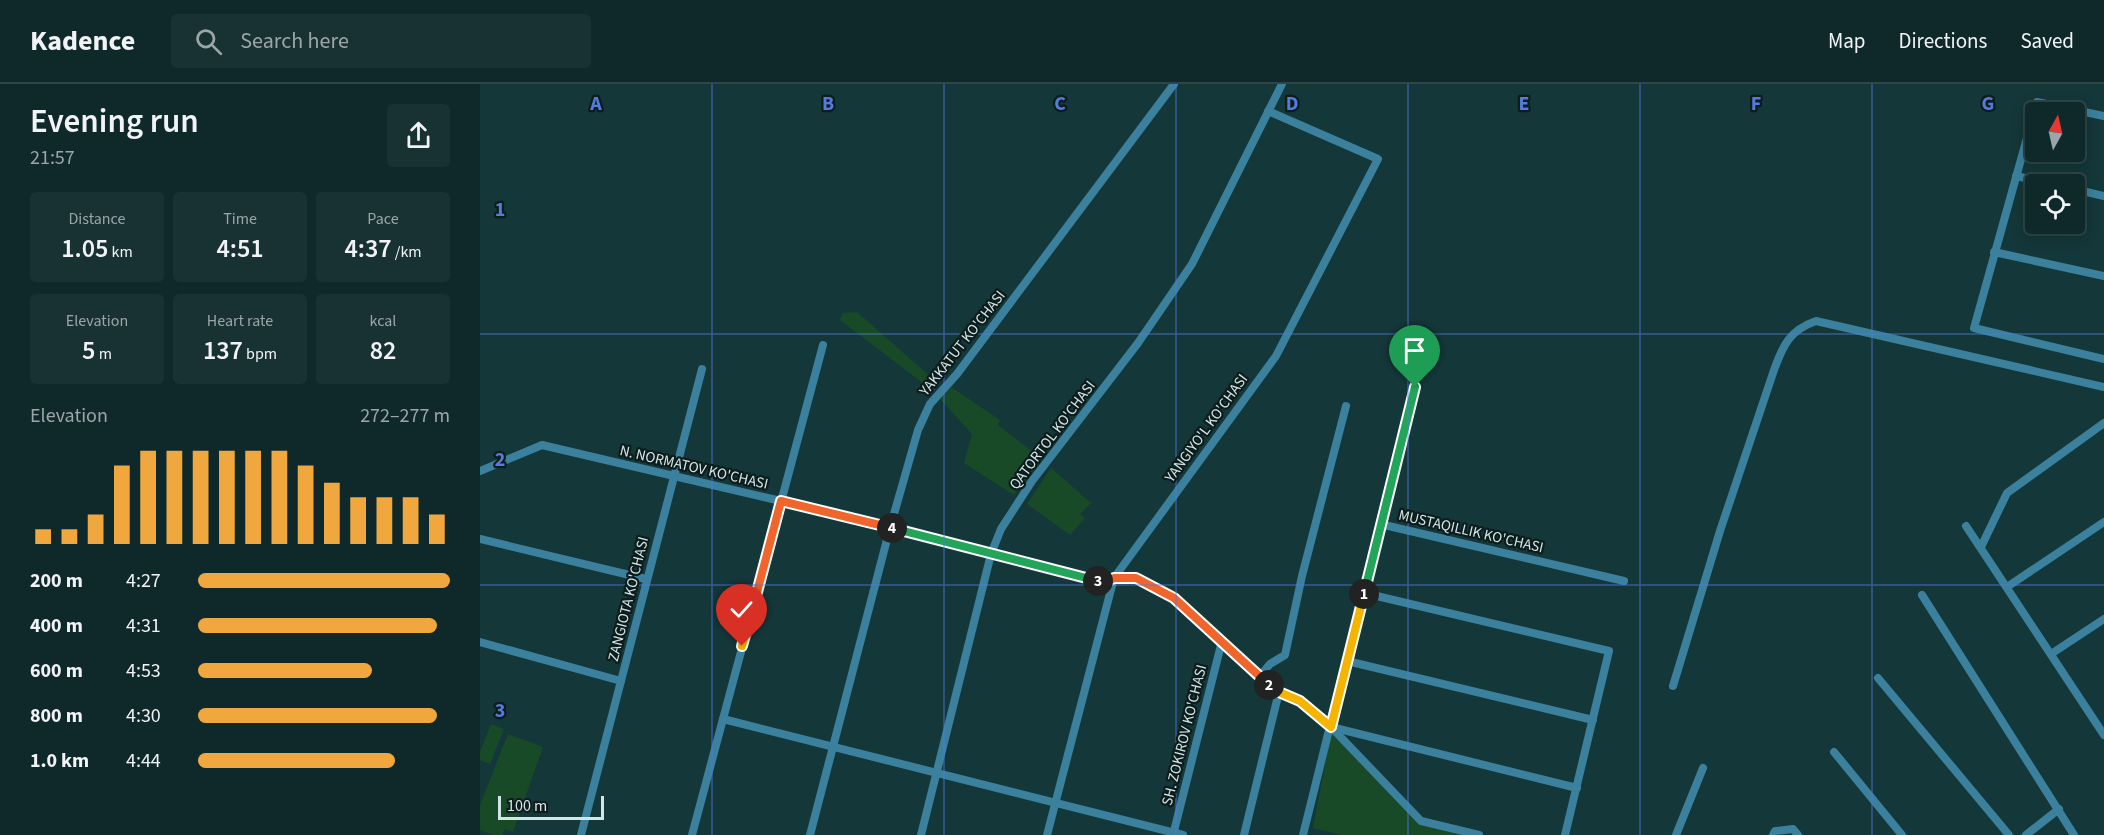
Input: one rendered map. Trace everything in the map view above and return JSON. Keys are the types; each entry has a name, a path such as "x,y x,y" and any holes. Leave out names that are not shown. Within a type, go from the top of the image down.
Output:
{"street":[{"name":"YAKKATUT KO'CHASI","path":"810,835 890,528 918,430 930,404 957,374 1174,84"},
{"name":"QATORTOL KO'CHASI","path":"921,835 991,554 1000,529 1032,481 1138,343 1192,264 1282,84"},
{"path":"2104,116 2037,102 1974,328 2104,359"},
{"name":"YANGIYO'L KO'CHASI","path":"1047,835 1114,578 1276,356 1378,159 1268,111"},
{"path":"2016,176 2025,178"},
{"path":"2085,192 2104,196"},
{"path":"1994,252 2104,276"},
{"path":"1672,686 1720,531 1774,370 1781,351 1792,335 1802,326 1816,321 2104,387"},
{"path":"692,835 823,345"},
{"name":"ZANGIOTA KO'CHASI","path":"580,835 702,369"},
{"path":"1380,524 1415,387"},
{"path":"1259,677 1270,664 1285,655 1302,576 1346,406"},
{"path":"1981,547 2007,493 2104,423"},
{"name":"N. NORMATOV KO'CHASI","path":"480,471 542,445 781,501 1105,583 1114,578"},
{"path":"2007,587 2104,522"},
{"name":"MUSTAQILLIK KO'CHASI","path":"1303,835 1380,524 1624,581"},
{"path":"1966,526 2051,654 2100,721 2104,735"},
{"path":"480,539 646,579"},
{"path":"1114,578 1136,578 1174,598 1259,677 1279,692 1300,701 1331,727 1421,821 1479,835"},
{"path":"1364,593 1609,651 1565,835"},
{"path":"1922,595 2060,809 2074,835"},
{"path":"2051,654 2104,619"},
{"name":"SH. ZOKIROV KO'CHASI","path":"1173,834 1222,641"},
{"path":"480,642 621,681"},
{"path":"1347,661 1593,720"},
{"path":"1878,678 2009,835"},
{"path":"1244,835 1279,692"},
{"path":"723,719 1183,835"},
{"path":"1331,727 1577,788"},
{"path":"1834,752 1902,835"},
{"path":"1676,835 1703,768"},
{"path":"2026,835 2060,809"},
{"path":"1773,835 1775,831 1793,830 1798,835"}],"green space":[{"path":"857,312 934,380 928,387 840,320 843,313"},
{"path":"951,387 1000,420 998,425 1042,459 1014,495 964,463 972,434 940,399"},
{"path":"1051,468 1091,503 1080,514 1085,518 1070,535 1027,504"},
{"path":"491,724 504,729 490,764 480,760 480,752"},
{"path":"1331,733 1420,825 1461,835 1342,835 1313,828"},
{"path":"508,734 543,747 513,832 505,829 502,835 493,835 480,830 480,805"}],"route":[{"path":"742,646 781,501 1105,583 1114,578 1136,578 1174,598 1259,677 1279,692 1300,701 1331,727 1415,387"}]}
